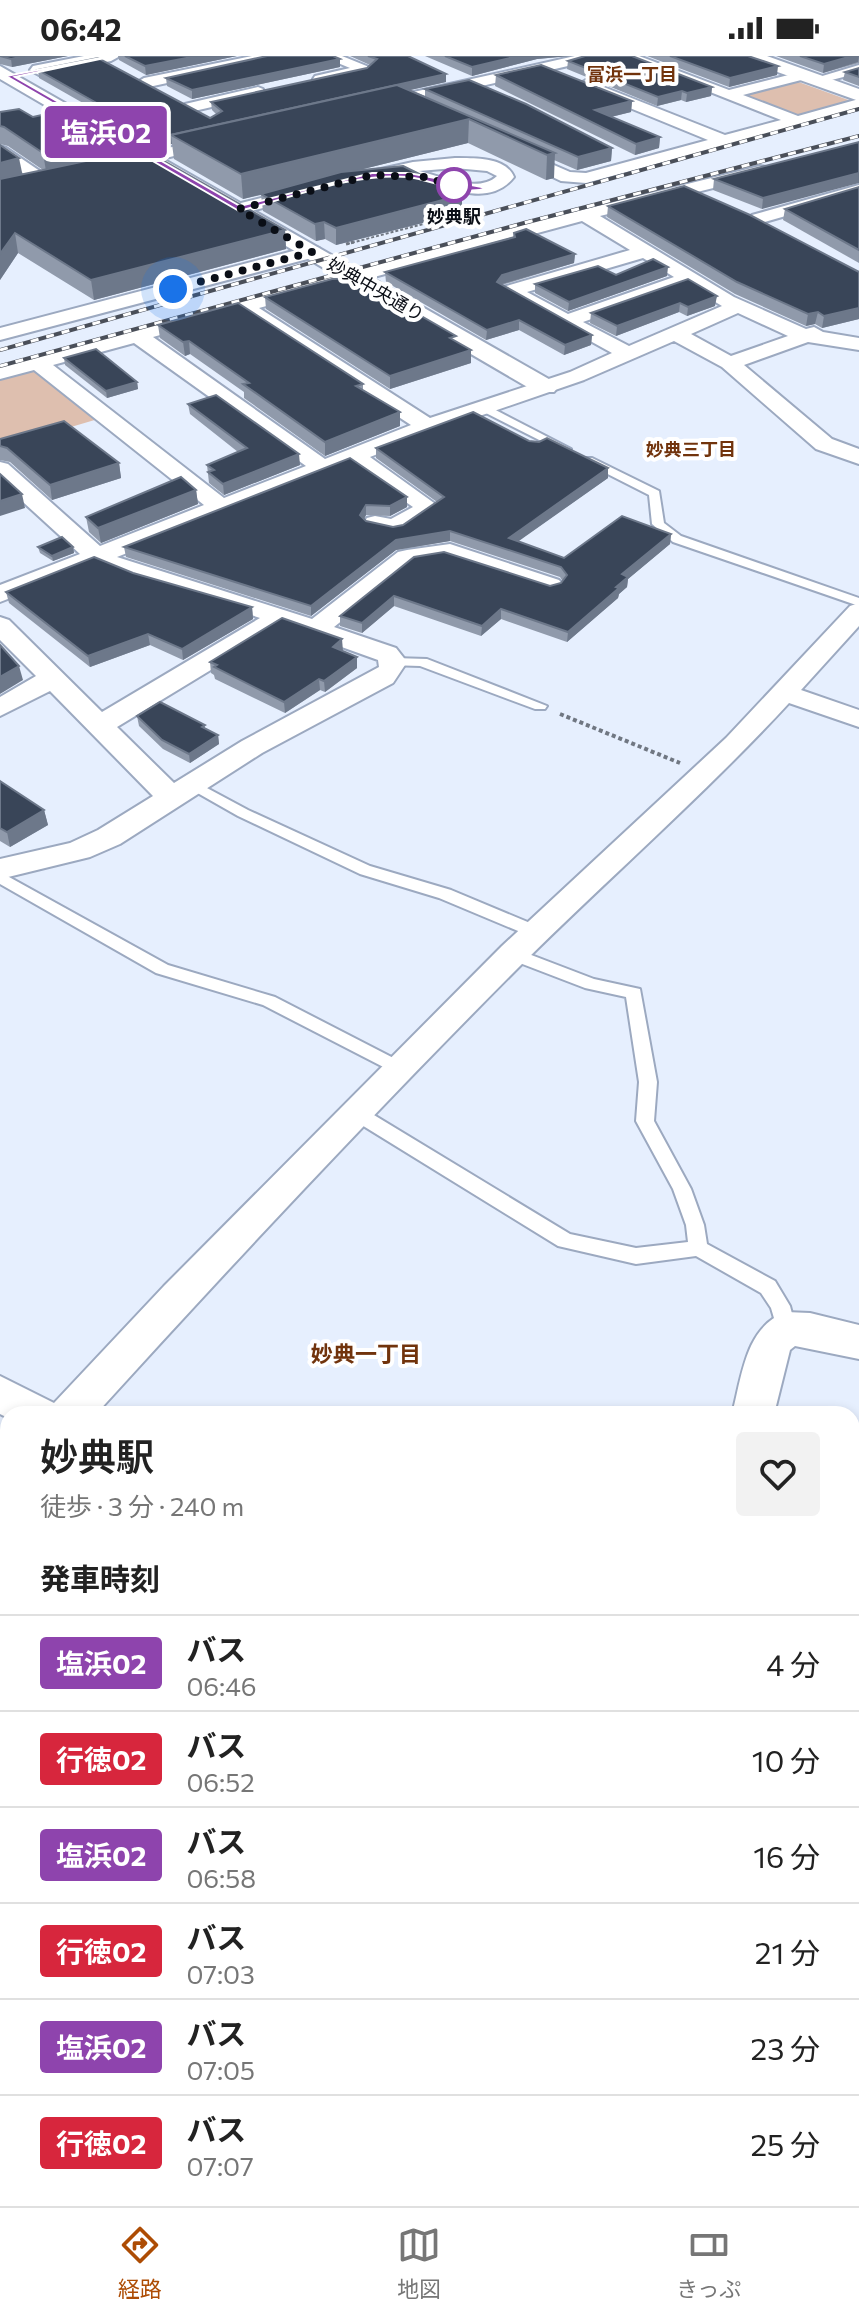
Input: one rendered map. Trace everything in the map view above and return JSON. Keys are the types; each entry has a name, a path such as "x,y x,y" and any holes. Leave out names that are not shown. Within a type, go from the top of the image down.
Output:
{"street":[{"path":"308,81 367,69 328,56"},
{"path":"514,56 724,141"},
{"path":"358,110 594,56"},
{"path":"626,56 797,121"},
{"path":"750,56 859,95"},
{"path":"3,75 267,57"},
{"path":"117,67 213,120"},
{"path":"727,95 859,69"},
{"path":"444,73 495,95"},
{"name":"妙典中央通り","path":"3,75 545,387"},
{"path":"178,101 278,88"},
{"path":"399,100 426,113"},
{"path":"492,143 575,179 859,104"},
{"path":"112,165 228,139"},
{"path":"0,151 52,179"},
{"path":"611,153 636,165"},
{"path":"239,209 372,175 409,175 481,163 499,169 506,177 495,186 471,188 442,170"},
{"path":"0,373 584,214 782,166"},
{"path":"15,187 52,179"},
{"path":"687,189 781,232"},
{"path":"758,219 859,190"},
{"path":"584,214 738,306 803,335 859,344"},
{"path":"629,354 510,291 646,251"},
{"path":"1,333 312,252"},
{"path":"567,321 689,278"},
{"path":"0,594 428,426 545,387 738,306"},
{"path":"244,307 428,426"},
{"path":"729,363 803,335 859,323"},
{"path":"676,334 729,363 824,444 859,457"},
{"path":"138,336 322,467"},
{"path":"38,363 221,507"},
{"path":"352,455 429,508 394,527 375,523"},
{"path":"0,469 98,557 161,581 218,595 387,654 394,662 383,677 252,747 109,837 79,850 0,869"},
{"path":"315,629 407,557 425,558 450,551 550,585"},
{"path":"77,1406 178,1297 524,943 705,774 785,693 859,611"},
{"path":"99,726 280,617"},
{"path":"0,625 99,726 181,790"},
{"path":"0,708 53,678"},
{"path":"785,693 859,719"},
{"path":"755,1406 772,1342 786,1329 810,1330 859,1342"},
{"path":"0,1394 23,1406"}],"lane":[{"path":"482,407 655,493 658,524 677,539 859,602"},
{"path":"394,662 422,662 540,706"},
{"path":"181,790 243,813 365,870 445,894 591,984 634,993 648,1082 645,1121 682,1189 695,1225 698,1248"},
{"path":"0,877 162,969 269,1001 401,1069"},
{"path":"358,1114 565,1241 636,1256 698,1248 768,1287 780,1306 786,1329"}],"path":[{"path":"342,245 465,213 468,202"},
{"path":"540,706 705,774"}],"shaded area":[{"path":"793,80 854,102 795,118 737,94"},
{"path":"39,372 98,419 0,448 0,379"}],"building":[{"path":"125,56 197,56 145,66"},
{"path":"267,56 333,56 340,59 192,90 166,78"},
{"path":"368,56 408,56 446,74 152,139 104,111 109,110 38,70 98,58 210,118 222,111 211,102 367,68 377,59"},
{"path":"445,56 518,56 472,67"},
{"path":"585,56 632,56 712,87 658,97 568,61"},
{"path":"670,56 748,56 778,66 730,78"},
{"path":"800,56 852,56 824,64"},
{"path":"541,65 632,101 595,110 660,137 636,144 496,75"},
{"path":"859,68 859,77 845,72"},
{"path":"469,80 526,104 612,148 578,157 425,89"},
{"path":"397,85 555,153 547,155 469,119 241,174 171,135"},
{"path":"73,108 121,135 43,153 0,126 0,112 19,109 33,117"},
{"path":"859,142 859,173 763,198 714,179"},
{"path":"0,145 19,158 0,163"},
{"path":"143,149 285,230 91,280 15,233 0,254 0,179"},
{"path":"403,166 462,195 336,228 324,222 315,224 261,194 341,172"},
{"path":"684,186 750,215 859,272 859,308 824,316 818,312 808,314 737,282 608,206"},
{"path":"859,187 859,250 785,209"},
{"path":"526,229 575,254 502,275 497,282 592,335 565,345 519,320 487,330 385,272 515,237 514,233"},
{"path":"653,259 668,267 569,302 535,284 598,266 616,275"},
{"path":"355,278 456,336 450,338 471,350 390,376 265,297 332,279"},
{"path":"688,279 717,296 688,307 680,303 617,326 591,313"},
{"path":"238,303 363,384 356,386 400,412 325,442 243,384 249,383 189,341 183,342 158,325"},
{"path":"96,349 137,382 106,391 64,358"},
{"path":"216,395 299,454 223,484 208,472 214,470 207,465 247,448 188,404"},
{"path":"473,412 529,441 539,442 547,438 608,468 509,538 564,558 622,516 671,534 622,574 628,577 616,587 619,588 568,632 501,609 482,626 394,596 362,623 340,616 414,557 444,552 550,586 561,583 567,575 561,567 450,531 396,540 311,606 124,547 350,458 407,497 390,506 366,505 360,515 366,521 393,527 403,525 444,497 376,448"},
{"path":"64,421 119,463 50,485 7,448 0,446 0,439"},
{"path":"0,474 22,494 0,501"},
{"path":"181,477 196,490 98,528 86,517"},
{"path":"62,537 73,547 52,556 38,547"},
{"path":"94,557 133,573 252,607 182,649 148,634 88,656 6,592"},
{"path":"282,618 342,639 333,647 357,657 324,681 319,679 284,702 214,667 217,665 210,662"},
{"path":"0,645 19,666 0,677"},
{"path":"160,702 218,735 189,754 162,740 137,716"},
{"path":"0,781 44,810 7,832 0,828"}],"railway":[{"path":"0,350 859,109"},
{"path":"0,366 524,223 859,136"}],"bus line":[{"name":"塩浜02","path":"111,56 9,76 239,209 372,175 409,175 459,187 483,188"}],"place":[{"name":"妙典駅","path":"454,185"}],"district":[{"name":"富浜一丁目","path":"632,74"},
{"name":"妙典三丁目","path":"691,449"},
{"name":"妙典一丁目","path":"366,1353"}],"route":[{"path":"173,289 312,252 239,209 372,175 424,177 459,187 454,185"}]}
